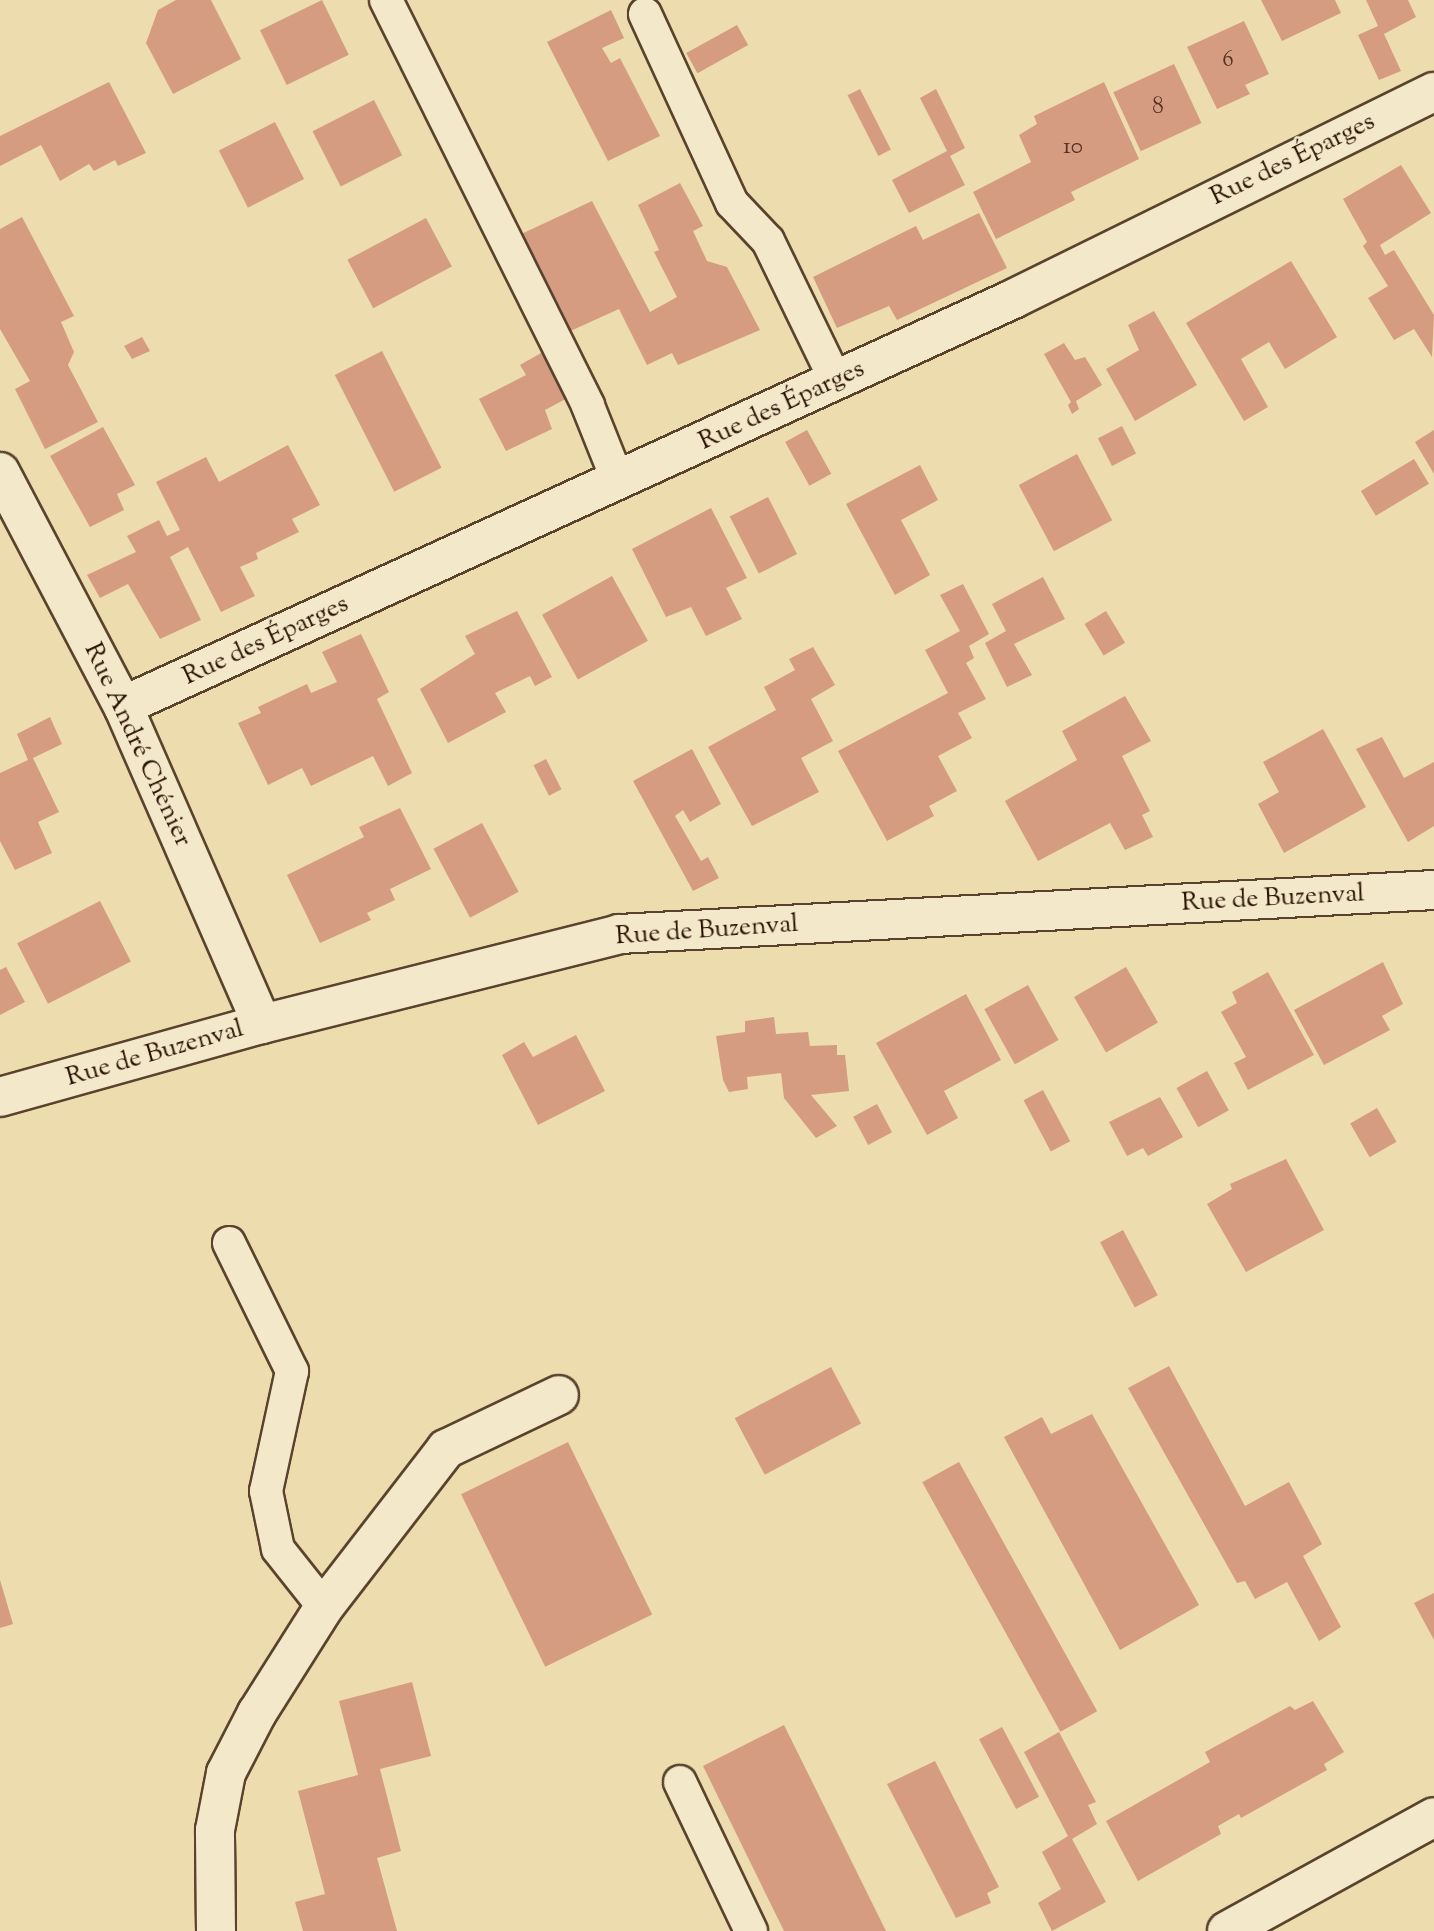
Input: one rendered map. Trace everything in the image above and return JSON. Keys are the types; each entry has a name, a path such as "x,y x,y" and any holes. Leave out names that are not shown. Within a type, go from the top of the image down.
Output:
{"street":[{"name":"Rue des Éparges","path":"123,706 836,381 1434,92"},
{"name":"Rue André Chénier","path":"0,472 123,706 262,1024"},
{"name":"Rue de Buzenval","path":"0,1097 262,1024 619,934 1434,890"},
{"path":"216,1931 215,1830 226,1773 257,1713 324,1607 446,1449 559,1395"},
{"path":"1227,1931 1434,1817"}],"lane":[{"path":"386,0 588,406 618,481"},
{"path":"645,14 732,203 768,242 836,381"},
{"path":"229,1243 292,1371 265,1491 278,1549 324,1607"},
{"path":"680,1782 751,1931"}],"building":[{"path":"176,0 211,0 241,59 173,94 146,43 158,10"},
{"path":"322,0 349,55 287,85 260,30"},
{"path":"1261,0 1335,0 1341,13 1282,41"},
{"path":"1366,0 1408,0 1416,17 1384,34 1401,71 1379,80 1358,35 1378,26"},
{"path":"611,10 624,38 602,48 611,63 620,58 660,136 608,161 547,42"},
{"path":"1244,21 1269,74 1245,85 1250,94 1217,109 1187,47"},
{"path":"737,25 748,45 697,73 686,53"},
{"path":"1174,64 1201,123 1141,151 1113,92"},
{"path":"109,82 146,153 118,166 115,160 94,171 89,164 60,181 41,145 0,166 0,136"},
{"path":"1104,82 1139,159 1071,192 1075,200 996,239 973,192 1031,162 1019,135 1037,124 1034,116"},
{"path":"860,89 891,150 878,156 848,95"},
{"path":"936,89 965,148 950,156 965,185 909,213 892,180 947,151 920,98"},
{"path":"374,100 402,155 341,187 313,131"},
{"path":"275,122 304,179 248,208 219,151"},
{"path":"1401,165 1431,213 1380,245 1385,255 1394,250 1434,315 1432,357 1414,329 1394,340 1368,298 1388,286 1363,246 1367,242 1343,199"},
{"path":"680,183 703,226 693,231 707,261 727,267 760,330 678,365 672,353 647,365 619,309 566,333 517,236 592,201 650,312 677,297 654,252 659,250 638,205"},
{"path":"979,213 1007,268 897,320 889,306 837,328 813,277 916,226 923,240"},
{"path":"22,217 74,316 61,322 74,352 68,365 98,422 45,449 15,389 30,381 0,329 0,229"},
{"path":"426,218 452,267 373,308 347,260"},
{"path":"1291,261 1337,337 1285,369 1269,342 1241,359 1268,407 1244,421 1186,323"},
{"path":"1154,311 1197,385 1135,421 1106,369 1139,350 1128,325"},
{"path":"142,337 150,351 132,359 124,346"},
{"path":"1064,343 1075,360 1085,357 1102,385 1076,401 1079,409 1072,414 1068,405 1071,402 1044,354"},
{"path":"548,349 573,395 545,410 552,429 506,451 479,399 526,375 520,365"},
{"path":"382,351 441,468 394,492 335,375"},
{"path":"1122,426 1136,454 1112,466 1098,438"},
{"path":"103,427 135,485 117,494 124,510 90,527 50,456"},
{"path":"807,430 831,474 809,486 785,442"},
{"path":"1434,430 1434,474 1415,442"},
{"path":"288,445 320,505 292,519 299,532 256,553 258,559 240,567 255,596 221,612 188,547 170,557 201,620 160,639 128,584 100,598 87,575 136,552 127,536 159,520 167,536 180,530 156,482 206,457 219,482"},
{"path":"1077,454 1112,520 1054,551 1019,485"},
{"path":"1414,459 1429,484 1376,516 1361,491"},
{"path":"920,465 938,500 901,520 930,575 895,595 846,504"},
{"path":"768,497 797,554 759,574 730,517"},
{"path":"711,508 747,578 726,588 742,619 706,636 691,607 666,617 632,549"},
{"path":"612,576 648,641 578,680 542,615"},
{"path":"1043,577 1065,619 1014,644 1032,675 1007,687 985,643 1006,631 992,604"},
{"path":"963,584 989,634 969,646 974,658 966,663 986,699 958,713 972,738 938,756 957,791 929,806 934,816 887,841 838,751 948,693 925,650 960,631 940,595"},
{"path":"517,611 552,677 535,686 530,676 495,693 506,712 448,743 420,689 475,654 465,636"},
{"path":"1106,611 1125,643 1104,656 1085,624"},
{"path":"361,634 389,692 377,699 412,773 388,786 373,756 311,786 302,768 268,785 238,723 261,713 258,707 307,684 311,693 337,682 322,652"},
{"path":"813,647 835,685 811,699 833,741 801,758 819,792 752,826 708,747 776,710 764,687 795,670 789,659"},
{"path":"1125,696 1151,741 1122,756 1150,811 1142,815 1153,837 1125,850 1110,823 1038,861 1005,801 1077,760 1062,731"},
{"path":"50,717 62,744 33,758 59,812 38,822 52,853 15,870 0,841 0,773 28,760 17,734"},
{"path":"1323,729 1366,807 1284,853 1258,804 1279,792 1263,762"},
{"path":"1382,737 1404,778 1434,762 1434,826 1408,842 1356,749"},
{"path":"692,749 721,804 690,822 683,810 675,816 701,861 708,857 719,878 693,891 633,781"},
{"path":"546,759 561,789 549,796 534,765"},
{"path":"400,808 431,869 390,889 395,900 367,913 371,920 320,943 287,875 364,837 359,827"},
{"path":"482,823 519,892 470,918 433,849"},
{"path":"100,901 131,962 48,1004 17,943"},
{"path":"1383,962 1403,1004 1382,1016 1390,1030 1324,1065 1294,1010"},
{"path":"6,967 25,1002 0,1015 0,970"},
{"path":"1126,967 1158,1022 1106,1052 1074,997"},
{"path":"1268,972 1314,1055 1248,1090 1234,1063 1246,1057 1221,1012 1237,1003 1232,992"},
{"path":"1028,985 1059,1040 1015,1064 984,1009"},
{"path":"966,994 1001,1060 944,1091 958,1118 927,1135 876,1043"},
{"path":"774,1017 776,1034 808,1032 810,1046 837,1045 837,1055 845,1055 849,1091 811,1095 837,1126 816,1138 784,1098 781,1073 747,1077 748,1089 729,1092 723,1080 716,1036 745,1032 745,1021"},
{"path":"576,1035 605,1091 538,1125 502,1055 524,1042 533,1057"},
{"path":"1207,1071 1229,1110 1198,1127 1176,1088"},
{"path":"1043,1090 1070,1141 1051,1152 1024,1100"},
{"path":"1160,1097 1183,1137 1148,1156 1143,1148 1127,1156 1109,1122"},
{"path":"877,1104 892,1132 868,1145 853,1117"},
{"path":"1377,1108 1396,1142 1370,1157 1350,1124"},
{"path":"1286,1159 1324,1230 1246,1272 1207,1204 1232,1189 1230,1184"},
{"path":"1123,1230 1158,1295 1135,1308 1100,1242"},
{"path":"1169,1366 1245,1506 1289,1482 1322,1544 1303,1556 1341,1627 1319,1641 1287,1582 1255,1599 1245,1581 1237,1583 1128,1388"},
{"path":"831,1367 861,1424 765,1475 735,1418"},
{"path":"1092,1414 1199,1605 1120,1650 1004,1437 1042,1417 1051,1434"},
{"path":"568,1442 652,1615 545,1667 461,1494"},
{"path":"959,1462 1097,1711 1060,1732 922,1482"},
{"path":"0,1580 13,1624 0,1628"},
{"path":"1434,1593 1434,1640 1414,1603"},
{"path":"412,1682 431,1756 380,1769 401,1851 377,1858 397,1931 303,1931 295,1902 325,1894 298,1791 358,1775 339,1701"},
{"path":"1313,1701 1344,1752 1324,1764 1327,1770 1241,1818 1239,1814 1218,1826 1221,1834 1138,1881 1106,1821 1210,1762 1205,1752 1290,1706 1295,1710"},
{"path":"784,1725 886,1931 784,1931 703,1766"},
{"path":"1002,1727 1039,1797 1016,1809 979,1739"},
{"path":"1059,1732 1096,1802 1088,1805 1097,1824 1072,1839 1106,1902 1052,1931 1038,1903 1061,1889 1042,1852 1068,1836 1024,1752"},
{"path":"935,1761 999,1887 987,1893 991,1903 956,1918 887,1784"}]}
